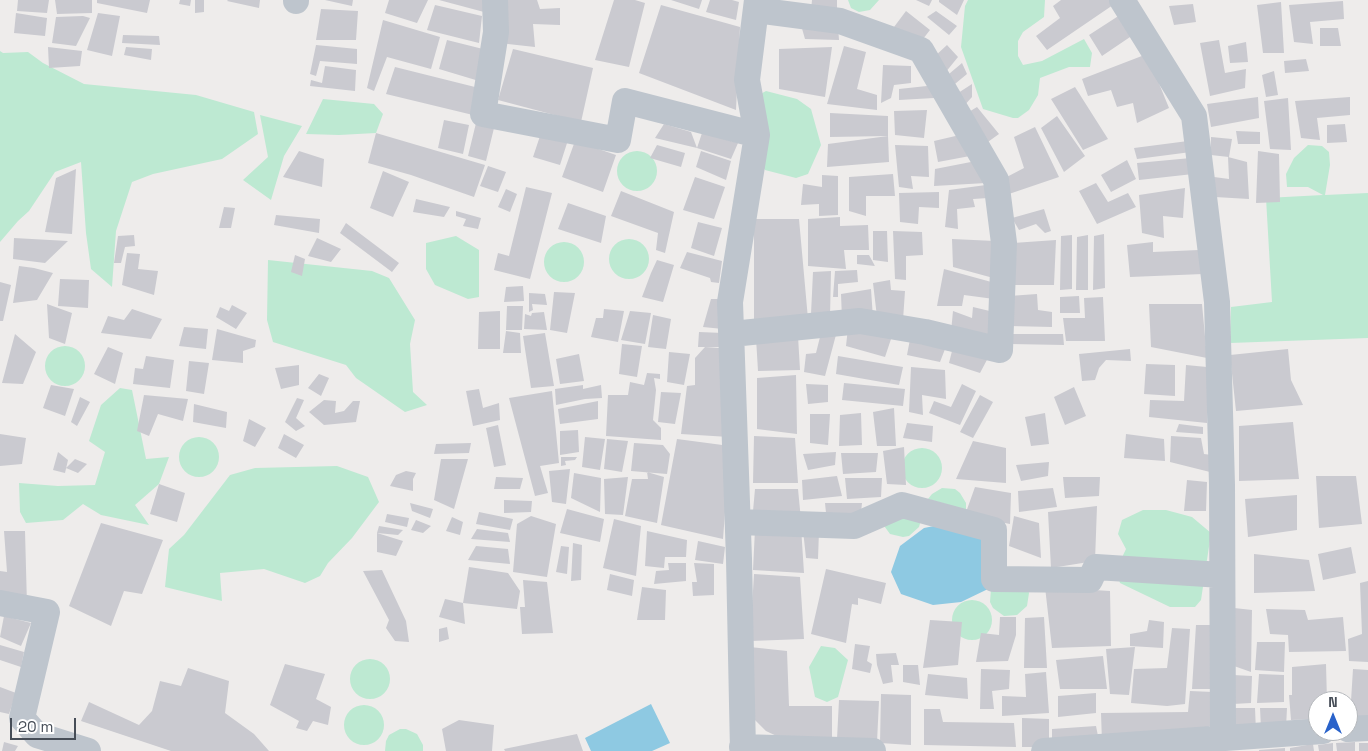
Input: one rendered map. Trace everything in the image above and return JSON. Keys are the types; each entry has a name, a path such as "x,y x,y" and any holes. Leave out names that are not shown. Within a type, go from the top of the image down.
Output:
{"street":[{"path":"495,0 496,32 482,114 618,140 626,101 758,135"},
{"path":"1122,0 1194,116 1217,302 1222,485 1223,738"},
{"path":"732,334 860,321 925,332 1000,350 1004,244 996,180 921,50 840,21 757,5 747,80 758,135 730,302 738,522 743,749 873,751"},
{"path":"738,522 854,526 902,504 994,530 994,579 1090,580 1096,567 1222,575"},
{"path":"0,603 47,612 22,718 37,734 88,751"},
{"path":"1044,751 1194,746 1223,738 1308,732"}],"green space":[{"path":"848,0 879,0 870,10 859,12 851,8"},
{"path":"968,0 1045,0 1044,17 1023,32 1018,41 1018,56 1023,65 1042,61 1084,39 1092,53 1090,67 1069,67 1040,78 1038,95 1029,110 1018,118 983,109 961,47 965,6"},
{"path":"0,51 3,53 28,52 43,63 84,84 196,95 254,112 258,134 222,159 153,174 132,182 116,231 112,287 91,269 86,233 81,162 55,172 29,211 0,242"},
{"path":"766,91 797,99 811,109 821,145 808,174 796,178 765,170 754,155 748,101"},
{"path":"323,99 374,104 383,114 376,133 306,134"},
{"path":"260,115 302,126 284,156 271,200 243,180 268,157"},
{"path":"1308,145 1322,146 1329,152 1330,165 1325,195 1368,193 1368,338 1230,343 1231,307 1272,302 1266,198 1323,195 1308,187 1287,187 1286,174 1294,158"},
{"path":"637,151 651,157 657,171 651,185 637,191 623,185 617,171 623,157"},
{"path":"456,236 479,250 479,297 468,299 435,285 426,269 426,243"},
{"path":"629,239 643,245 649,259 643,273 629,279 615,273 609,259 615,245"},
{"path":"564,242 578,248 584,262 578,276 564,282 550,276 544,262 550,248"},
{"path":"268,260 372,271 389,278 415,320 410,344 413,392 427,405 405,412 356,378 346,365 273,342 267,320"},
{"path":"65,346 79,352 85,366 79,380 65,386 51,380 45,366 51,352"},
{"path":"120,388 132,390 146,459 169,457 159,484 135,505 149,525 101,515 83,504 63,520 26,523 20,512 19,483 58,486 95,485 105,452 89,441 101,405"},
{"path":"199,437 213,443 219,457 213,471 199,477 185,471 179,457 185,443"},
{"path":"922,448 936,454 942,468 936,482 922,488 908,482 902,468 908,454"},
{"path":"337,466 368,477 379,502 352,538 328,563 320,576 305,583 264,569 220,573 222,601 165,587 169,549 184,535 230,475 255,468"},
{"path":"942,488 955,489 960,493 966,503 966,510 928,499"},
{"path":"883,510 921,520 919,527 909,536 903,537 890,534 882,523"},
{"path":"1143,510 1166,510 1192,517 1211,533 1201,600 1195,607 1170,607 1120,583 1116,570 1126,549 1118,534 1122,520"},
{"path":"1027,587 1029,593 1027,606 1017,615 1004,616 993,608 990,602 991,589"},
{"path":"972,600 986,606 992,620 986,634 972,640 958,634 952,620 958,606"},
{"path":"821,646 835,648 848,660 838,697 827,702 815,697 809,667"},
{"path":"370,659 384,665 390,679 384,693 370,699 356,693 350,679 356,665"},
{"path":"364,705 378,711 384,725 378,739 364,745 350,739 344,725 350,711"},
{"path":"400,729 406,729 417,734 423,745 423,751 385,751 389,735"}],"water":[{"path":"949,523 980,530 988,589 961,602 933,605 901,594 891,572 900,546 924,528"},
{"path":"651,704 670,743 652,751 591,751 585,738"}],"building":[{"path":"18,0 49,0 47,13 17,11"},
{"path":"55,0 92,0 92,13 57,14"},
{"path":"97,0 150,0 147,13 97,3"},
{"path":"180,0 191,0 190,6 179,4"},
{"path":"195,0 204,0 204,12 195,13"},
{"path":"260,0 259,8 227,1"},
{"path":"325,0 353,0 352,6"},
{"path":"389,0 428,0 417,23 385,13"},
{"path":"439,0 486,0 484,12"},
{"path":"502,0 537,0 540,9 560,8 560,25 533,24 535,47 499,43"},
{"path":"614,0 635,0 645,3 629,67 595,60"},
{"path":"671,0 702,0 699,9"},
{"path":"710,0 732,0 739,2 736,20 706,12"},
{"path":"812,0 837,0 837,16 811,11"},
{"path":"916,0 932,0 929,6"},
{"path":"939,0 964,0 957,15 939,2"},
{"path":"1061,0 1110,0 1113,5 1047,50 1036,36 1060,18 1053,6"},
{"path":"1343,1 1344,19 1310,22 1313,44 1294,42 1289,5"},
{"path":"1281,2 1284,53 1263,53 1257,5"},
{"path":"1193,4 1196,22 1174,25 1169,6"},
{"path":"435,5 482,16 479,43 427,30"},
{"path":"661,5 740,27 736,110 639,73"},
{"path":"321,9 358,11 356,40 316,40"},
{"path":"906,11 930,30 919,44 894,27"},
{"path":"936,11 957,26 949,35 927,17"},
{"path":"16,13 47,18 45,36 14,33"},
{"path":"98,13 120,16 112,56 87,50"},
{"path":"1123,13 1133,35 1102,56 1089,35"},
{"path":"83,16 90,18 76,46 52,43 56,17"},
{"path":"383,20 440,37 431,69 387,57 374,91 367,88"},
{"path":"801,25 838,26 839,40 805,39"},
{"path":"1320,28 1338,28 1341,46 1320,46"},
{"path":"123,35 159,36 160,45 122,43"},
{"path":"447,40 483,49 479,81 439,69"},
{"path":"1219,40 1225,73 1246,69 1245,88 1210,96 1200,43"},
{"path":"1246,42 1248,62 1230,63 1228,46"},
{"path":"316,45 357,49 357,64 320,61 316,76 310,74"},
{"path":"947,45 958,57 945,73 934,57"},
{"path":"844,46 866,52 857,89 877,95 877,110 827,104"},
{"path":"48,47 82,51 80,66 49,68"},
{"path":"126,47 152,49 151,60 124,55"},
{"path":"832,47 825,97 779,89 779,49"},
{"path":"513,49 593,68 581,122 498,100"},
{"path":"1147,54 1169,108 1137,123 1133,103 1117,107 1111,90 1088,96 1082,79"},
{"path":"1306,59 1309,71 1285,73 1284,61"},
{"path":"962,63 967,74 950,88 943,79"},
{"path":"883,65 911,66 911,83 894,85 891,98 881,103"},
{"path":"325,66 356,70 355,91 310,86 311,80 322,83"},
{"path":"395,67 475,87 473,115 386,94"},
{"path":"1274,71 1278,95 1266,97 1262,75"},
{"path":"972,84 972,97 962,108 955,95"},
{"path":"936,85 934,98 899,100 899,89"},
{"path":"1075,87 1108,139 1083,150 1051,99"},
{"path":"1258,97 1259,118 1211,127 1207,104"},
{"path":"1350,97 1350,115 1317,118 1320,140 1301,138 1295,101"},
{"path":"1288,98 1291,150 1270,149 1264,101"},
{"path":"977,107 999,134 985,144 967,113"},
{"path":"927,110 924,138 895,135 894,111"},
{"path":"830,113 888,116 888,136 830,137"},
{"path":"1057,116 1085,156 1064,172 1041,128"},
{"path":"444,120 469,125 463,154 438,148"},
{"path":"476,123 494,128 486,161 468,156"},
{"path":"664,124 691,132 697,148 655,138"},
{"path":"1345,124 1347,142 1327,143 1327,125"},
{"path":"1035,127 1059,177 1006,195 1001,180 1024,168 1014,137"},
{"path":"1236,131 1260,132 1260,144 1238,144"},
{"path":"376,133 485,165 474,197 411,175 368,163"},
{"path":"541,133 568,140 560,165 533,157"},
{"path":"702,133 738,143 731,159 697,148"},
{"path":"964,134 970,156 938,162 934,141"},
{"path":"888,136 889,162 827,167 828,144"},
{"path":"1211,137 1232,139 1229,157 1211,155"},
{"path":"575,141 616,155 603,192 562,177"},
{"path":"1188,141 1191,152 1137,159 1134,148"},
{"path":"657,145 685,153 681,167 650,158"},
{"path":"895,145 928,146 929,177 911,176 913,189 899,187"},
{"path":"299,151 324,159 322,187 283,177"},
{"path":"701,151 731,161 726,180 696,167"},
{"path":"1258,151 1279,154 1280,202 1256,203"},
{"path":"1228,157 1247,162 1249,199 1215,197 1214,177 1229,179"},
{"path":"1191,158 1193,174 1139,180 1137,163"},
{"path":"1127,160 1136,179 1111,192 1101,175"},
{"path":"976,161 986,183 934,186 935,169"},
{"path":"488,166 506,172 498,192 480,186"},
{"path":"76,169 72,234 45,232 56,178"},
{"path":"383,171 409,182 393,217 370,208"},
{"path":"893,174 895,196 866,196 866,216 849,211 849,177"},
{"path":"822,175 838,176 838,215 819,216 819,204 801,205 803,184 822,187"},
{"path":"695,177 725,187 714,219 683,210"},
{"path":"1096,183 1108,202 1128,193 1136,207 1097,224 1079,191"},
{"path":"986,185 988,198 973,199 975,207 957,209 958,229 945,227 949,190"},
{"path":"526,187 552,193 530,279 494,270 498,253 509,256"},
{"path":"1185,188 1183,218 1163,216 1164,238 1142,233 1139,195"},
{"path":"506,189 517,194 510,212 498,207"},
{"path":"621,191 674,212 665,253 656,250 658,233 611,216"},
{"path":"939,192 939,208 919,207 918,224 900,222 899,193"},
{"path":"416,199 450,207 444,217 413,212"},
{"path":"568,203 606,216 601,243 558,229"},
{"path":"224,207 235,208 231,228 219,228"},
{"path":"1044,209 1051,231 1045,233 1036,224 1019,230 1012,218"},
{"path":"456,211 481,218 478,229 463,226 466,219 456,216"},
{"path":"276,215 320,219 319,233 274,225"},
{"path":"840,217 840,226 868,225 869,250 844,250 846,269 808,266 808,219"},
{"path":"754,219 799,219 808,319 754,322"},
{"path":"698,222 722,228 714,256 691,248"},
{"path":"346,223 399,263 392,272 340,233"},
{"path":"873,231 887,231 888,262 873,260"},
{"path":"893,231 922,232 923,255 906,256 906,280 895,279"},
{"path":"1104,234 1105,288 1093,290 1094,236"},
{"path":"134,235 135,246 125,247 121,263 114,263 118,236"},
{"path":"1072,235 1072,289 1060,290 1061,236"},
{"path":"1088,235 1088,290 1076,290 1077,237"},
{"path":"14,238 68,241 45,263 13,259"},
{"path":"317,238 341,249 331,262 308,256"},
{"path":"952,239 995,241 997,279 953,267"},
{"path":"1056,240 1054,285 1013,285 1013,243"},
{"path":"1153,242 1153,252 1199,250 1203,274 1130,277 1127,245"},
{"path":"687,252 722,261 719,283 711,282 710,278 680,268"},
{"path":"127,253 140,254 138,269 158,271 154,295 122,285"},
{"path":"295,255 305,259 302,276 291,272"},
{"path":"857,255 869,255 875,266 857,264"},
{"path":"657,260 674,265 663,302 642,297"},
{"path":"19,266 53,273 37,300 13,303"},
{"path":"944,269 995,283 994,299 964,295 962,306 937,306"},
{"path":"857,270 858,282 838,284 838,297 833,297 835,271"},
{"path":"831,271 830,317 811,314 813,272"},
{"path":"60,279 89,280 88,308 58,306"},
{"path":"890,280 891,290 905,291 903,320 877,317 873,283"},
{"path":"0,282 11,285 3,321 0,321"},
{"path":"523,286 524,301 504,302 506,287"},
{"path":"871,289 873,318 842,319 841,294"},
{"path":"554,292 575,293 567,333 550,330"},
{"path":"529,293 545,294 547,305 532,304 533,310 529,312"},
{"path":"1037,294 1038,310 1052,312 1052,327 1009,326 1009,296"},
{"path":"1079,296 1080,313 1060,313 1060,297"},
{"path":"1103,297 1105,341 1066,341 1063,318 1085,318 1084,298"},
{"path":"711,299 719,299 723,329 703,327"},
{"path":"47,304 72,313 65,344 49,338"},
{"path":"1149,304 1202,304 1207,358 1151,347"},
{"path":"232,305 247,313 236,329 216,317 220,307 229,311"},
{"path":"507,306 523,306 522,330 506,330"},
{"path":"973,307 998,313 997,346 951,332 953,311 972,318"},
{"path":"132,309 162,319 151,339 101,333 108,316 124,320"},
{"path":"604,309 624,311 618,342 591,337 596,318 603,318"},
{"path":"500,311 500,349 478,349 479,312"},
{"path":"630,311 651,313 645,344 621,340"},
{"path":"544,312 547,330 524,329 525,314 531,316 532,313"},
{"path":"653,315 671,319 666,349 648,347"},
{"path":"184,327 208,329 206,349 179,346"},
{"path":"848,328 892,336 885,357 846,346"},
{"path":"217,329 256,340 255,347 243,351 243,363 212,360"},
{"path":"506,331 520,333 521,353 503,353"},
{"path":"837,331 825,376 804,372 806,354 816,353 821,333"},
{"path":"699,332 723,333 723,347 698,347"},
{"path":"545,333 554,386 531,388 523,336"},
{"path":"15,334 36,352 23,384 2,383"},
{"path":"911,334 947,344 940,362 907,355"},
{"path":"1008,334 1063,334 1064,345 1010,344"},
{"path":"798,336 800,370 758,371 756,338"},
{"path":"954,343 989,356 980,373 949,363"},
{"path":"622,344 642,346 637,377 619,374"},
{"path":"108,347 123,353 115,384 94,374"},
{"path":"705,347 719,348 729,437 681,434 687,386 695,385 695,358"},
{"path":"1130,349 1131,361 1106,360 1099,368 1095,380 1082,381 1079,354"},
{"path":"1288,349 1291,380 1303,405 1236,411 1230,355"},
{"path":"669,352 690,354 684,385 667,382"},
{"path":"579,354 584,381 560,384 556,359"},
{"path":"146,356 174,360 170,388 133,384 135,368 143,369"},
{"path":"838,356 903,367 899,385 836,374"},
{"path":"189,361 209,363 204,394 186,391"},
{"path":"1146,364 1175,365 1175,396 1144,394"},
{"path":"299,365 299,385 281,389 275,368"},
{"path":"1186,365 1207,367 1207,423 1149,417 1150,400 1184,401"},
{"path":"911,367 945,370 946,399 922,395 923,415 909,412"},
{"path":"647,373 660,374 660,379 654,378 656,390 653,420 661,428 661,440 606,436 608,395 628,395 630,382 644,385"},
{"path":"319,374 329,378 321,396 308,388"},
{"path":"796,375 797,434 757,429 757,378"},
{"path":"844,383 905,389 903,406 842,400"},
{"path":"806,384 828,385 828,402 808,404"},
{"path":"962,384 976,391 960,425 929,413 934,401 951,407"},
{"path":"51,385 74,389 65,416 43,408"},
{"path":"583,385 583,389 601,385 602,398 585,399 556,405 555,389"},
{"path":"1074,387 1086,416 1065,425 1054,397"},
{"path":"479,389 483,408 499,403 500,420 473,426 466,391"},
{"path":"552,391 559,463 540,466 548,493 535,496 509,398"},
{"path":"661,392 681,393 675,424 658,422"},
{"path":"144,395 188,399 183,421 158,414 149,436 137,431"},
{"path":"980,395 993,402 973,438 960,432"},
{"path":"80,397 90,402 77,426 71,422"},
{"path":"297,398 304,400 296,418 305,426 296,431 285,422"},
{"path":"324,400 336,401 335,413 344,411 353,401 360,401 356,422 324,425 309,412"},
{"path":"598,401 598,419 560,424 558,409"},
{"path":"194,404 227,412 226,428 193,422"},
{"path":"894,408 896,446 877,446 873,412"},
{"path":"861,413 862,445 839,446 840,415"},
{"path":"1045,413 1049,444 1031,446 1025,417"},
{"path":"810,414 830,414 828,445 810,443"},
{"path":"249,419 266,428 255,447 243,441"},
{"path":"1293,422 1299,479 1239,481 1239,426"},
{"path":"907,423 933,426 932,442 903,438"},
{"path":"1179,424 1203,427 1203,434 1176,432"},
{"path":"498,425 506,465 494,467 486,428"},
{"path":"578,430 579,452 560,455 560,431"},
{"path":"0,434 26,438 22,464 0,466"},
{"path":"284,434 304,445 296,458 278,448"},
{"path":"1126,434 1164,439 1165,461 1124,458"},
{"path":"754,436 795,438 798,483 753,483"},
{"path":"1171,436 1201,438 1204,454 1212,455 1210,472 1170,462"},
{"path":"585,437 605,439 600,470 582,467"},
{"path":"607,439 628,441 622,472 604,469"},
{"path":"677,439 730,446 723,539 661,525"},
{"path":"973,441 1006,448 1006,483 956,479"},
{"path":"471,443 469,453 434,454 436,444"},
{"path":"634,443 663,445 670,454 667,474 631,471"},
{"path":"904,447 906,485 887,484 883,451"},
{"path":"58,452 68,460 65,473 53,470"},
{"path":"836,452 835,465 808,470 803,454"},
{"path":"841,453 878,453 876,472 843,474"},
{"path":"561,457 577,457 575,460 565,461 566,465 561,466"},
{"path":"75,459 87,464 78,473 66,468"},
{"path":"441,459 468,459 454,509 434,500"},
{"path":"1049,462 1048,476 1021,481 1016,465"},
{"path":"570,469 566,504 552,502 549,471"},
{"path":"406,471 416,473 413,479 413,491 390,486 396,475"},
{"path":"647,472 664,477 657,523 625,516 632,479 648,479"},
{"path":"574,473 601,478 600,512 571,498"},
{"path":"837,476 842,496 803,500 802,480"},
{"path":"1316,476 1356,476 1362,524 1319,528"},
{"path":"496,477 523,478 520,489 494,489"},
{"path":"628,477 623,515 605,514 604,479"},
{"path":"1063,477 1100,477 1099,496 1065,498"},
{"path":"845,478 882,478 881,497 847,499"},
{"path":"1187,480 1207,482 1206,511 1184,511"},
{"path":"159,484 185,493 177,522 150,514"},
{"path":"975,487 1011,493 1010,524 965,515"},
{"path":"1053,488 1057,507 1019,512 1018,491"},
{"path":"755,489 798,489 801,520 752,522"},
{"path":"1297,495 1297,530 1248,537 1245,499"},
{"path":"504,500 532,501 531,512 504,513"},
{"path":"410,503 433,509 430,518 412,511"},
{"path":"825,503 862,503 860,522 827,523"},
{"path":"1097,506 1095,561 1051,568 1048,512"},
{"path":"567,509 604,519 600,542 560,533"},
{"path":"479,512 513,519 510,530 476,524"},
{"path":"387,514 409,518 407,527 385,522"},
{"path":"531,516 556,524 547,577 513,572 517,524"},
{"path":"1014,516 1039,523 1041,558 1009,546"},
{"path":"452,517 463,522 460,535 446,531"},
{"path":"614,519 641,526 636,576 603,568"},
{"path":"416,520 431,526 423,533 411,530"},
{"path":"101,523 163,540 142,594 124,591 111,626 69,606"},
{"path":"379,526 403,530 398,535 377,533"},
{"path":"801,527 804,573 753,570 755,529"},
{"path":"477,529 508,533 510,542 471,539"},
{"path":"803,530 819,531 818,559 806,558"},
{"path":"4,531 25,531 27,605 0,599 0,571 7,572"},
{"path":"647,531 687,540 686,557 665,557 664,568 645,566"},
{"path":"377,533 403,541 396,556 377,552"},
{"path":"698,541 725,547 723,564 695,560"},
{"path":"573,543 582,545 581,580 571,581"},
{"path":"476,546 508,549 510,564 468,560"},
{"path":"561,546 569,547 567,574 556,572"},
{"path":"1351,547 1356,573 1323,580 1318,554"},
{"path":"1254,554 1309,560 1315,591 1254,593"},
{"path":"668,563 686,563 686,581 654,584 656,571 669,570"},
{"path":"694,563 714,564 714,595 693,596 692,582 697,582"},
{"path":"469,567 508,573 520,591 517,609 463,603"},
{"path":"826,569 886,583 881,604 858,598 858,605 852,604 846,643 811,634"},
{"path":"382,570 406,621 409,642 395,641 386,628 389,620 363,571"},
{"path":"610,574 634,580 632,596 607,590"},
{"path":"754,574 800,577 804,639 750,641"},
{"path":"523,580 547,582 553,633 522,634 520,607 525,607"},
{"path":"1368,581 1368,662 1349,661 1348,639 1362,634 1360,583"},
{"path":"642,587 666,590 665,620 637,620"},
{"path":"1045,587 1110,591 1111,646 1052,648"},
{"path":"445,599 463,603 465,624 439,617"},
{"path":"1234,608 1252,610 1251,672 1234,666"},
{"path":"1266,609 1305,610 1308,620 1343,617 1346,651 1289,652 1288,635 1270,634"},
{"path":"4,616 31,623 21,646 0,637"},
{"path":"1000,617 1016,617 1016,635 1008,661 976,662 981,633 999,635"},
{"path":"1044,617 1047,668 1024,668 1025,618"},
{"path":"930,620 962,622 958,665 923,668"},
{"path":"1149,620 1164,622 1163,648 1130,646 1130,634 1147,631"},
{"path":"1196,625 1215,625 1212,689 1192,689"},
{"path":"447,627 449,639 439,642 439,629"},
{"path":"1172,628 1190,629 1185,704 1167,706 1131,703 1134,669 1167,668"},
{"path":"1257,642 1285,642 1284,672 1255,670"},
{"path":"855,644 870,646 867,661 872,664 870,673 852,669"},
{"path":"0,645 24,652 21,667 0,660"},
{"path":"750,647 787,651 789,706 832,706 832,741 783,739 766,731 751,716"},
{"path":"1135,647 1129,695 1110,694 1106,649"},
{"path":"896,653 899,665 891,665 893,682 883,684 877,665 876,654"},
{"path":"1103,656 1107,689 1060,689 1056,660"},
{"path":"285,664 325,674 316,699 331,707 328,725 313,721 307,731 296,728 299,721 270,705"},
{"path":"1326,664 1327,691 1308,691 1308,719 1291,720 1289,695 1292,695 1292,667"},
{"path":"903,665 918,665 920,685 903,682"},
{"path":"188,668 229,681 225,713 254,734 269,751 171,751 81,721 89,702 139,725 152,711 160,681 181,686"},
{"path":"981,669 1010,670 1009,689 992,691 994,709 980,709"},
{"path":"1353,669 1368,670 1368,718 1358,717 1358,691 1352,691"},
{"path":"1046,672 1049,713 1002,716 1002,696 1026,697 1025,674"},
{"path":"928,674 967,678 968,699 925,695"},
{"path":"1259,674 1284,675 1284,702 1257,703"},
{"path":"1233,675 1252,676 1251,703 1233,704"},
{"path":"0,687 16,693 9,714 0,712"},
{"path":"1190,691 1213,692 1211,725 1198,736 1102,742 1101,713 1188,712"},
{"path":"1096,693 1096,713 1058,717 1058,696"},
{"path":"881,694 911,695 911,745 880,743"},
{"path":"839,700 879,701 877,742 837,739"},
{"path":"1228,708 1255,708 1256,732 1248,733 1232,722"},
{"path":"1260,708 1287,708 1286,728 1261,728"},
{"path":"924,709 940,709 943,722 1014,723 1016,747 924,745"},
{"path":"1022,718 1049,719 1049,747 1022,747"},
{"path":"459,720 494,725 492,751 446,751 442,729"},
{"path":"1096,726 1100,746 1052,748 1052,729"},
{"path":"577,734 583,751 505,751 504,749"},
{"path":"4,742 18,746 15,751 2,751"},
{"path":"1355,742 1355,751 1337,751 1336,743"},
{"path":"1333,743 1333,751 1319,751 1318,745"},
{"path":"1359,743 1368,743 1368,751 1359,751"},
{"path":"1313,744 1314,751 1290,751 1290,748"},
{"path":"1285,748 1285,751 1259,751 1259,750"}]}
